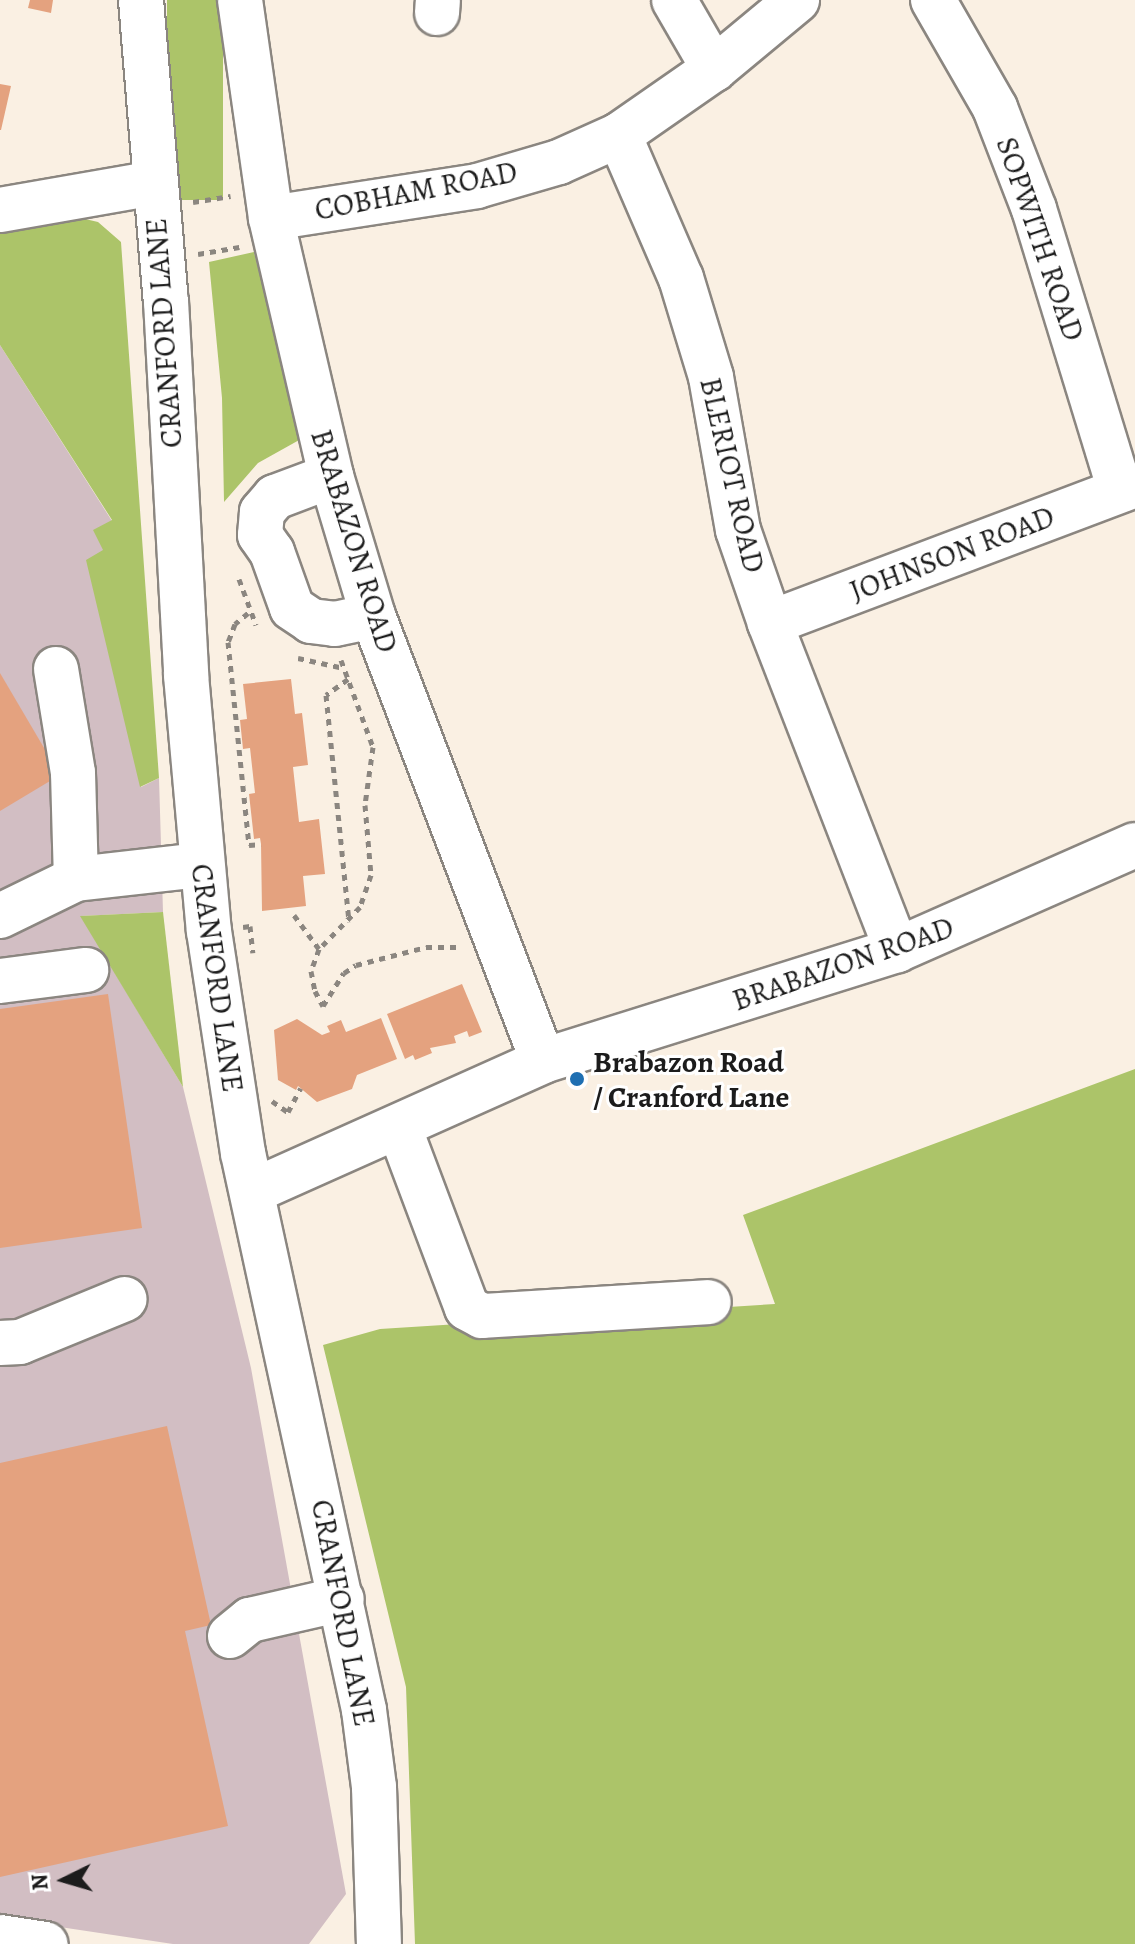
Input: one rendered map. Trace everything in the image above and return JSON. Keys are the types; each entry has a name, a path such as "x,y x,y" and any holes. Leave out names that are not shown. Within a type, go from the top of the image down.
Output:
{"street":[{"name":"CRANFORD LANE","path":"141,0 162,261 201,865 230,1082 342,1599 374,1787 379,1944"},
{"name":"BRABAZON ROAD","path":"240,0 271,216 331,476 354,620 501,950 543,1061"},
{"path":"674,0 714,69"},
{"name":"COBHAM ROAD","path":"271,216 477,186 559,162 619,135 714,69 797,0"},
{"name":"SOPWITH ROAD","path":"933,0 995,108 1034,209 1128,488"},
{"name":"BLERIOT ROAD","path":"619,135 685,292 711,377 738,530 770,623 897,950"},
{"path":"0,210 155,195"},
{"path":"331,476 275,497 257,526 292,608 311,621 354,620"},
{"name":"JOHNSON ROAD","path":"770,623 1128,488"},
{"path":"56,669 73,773 76,879"},
{"name":"BRABAZON ROAD","path":"253,1191 543,1061 897,950 1135,845"},
{"path":"0,916 76,879 201,865"},
{"path":"0,981 86,970"},
{"path":"399,1127 467,1308 482,1316 709,1302"},
{"path":"0,1343 20,1342 125,1299"},
{"path":"230,1636 250,1620 342,1599"},
{"path":"0,1937 45,1944"}],"path":[{"path":"155,195 271,216"},
{"path":"162,261 271,216"},
{"path":"248,613 235,624 228,642 249,845 261,844"},
{"path":"354,620 348,679 374,759 365,805 371,875 349,923 319,949 311,971 323,1006 344,973 384,956 426,947 501,950"},
{"path":"348,679 326,695 349,923"},
{"path":"294,915 319,949"},
{"path":"250,926 254,958"},
{"path":"268,1084 269,1100 288,1112 301,1088"}],"shaded area":[{"path":"0,345 112,521 103,550 141,787 159,778 163,912 81,916 183,1087 251,1368 346,1894 309,1944 173,1944 0,1918"}],"green space":[{"path":"167,0 223,0 223,200 167,200"},
{"path":"68,215 98,222 121,242 159,778 140,787 86,560 103,550 93,530 112,520 0,345 0,228"},
{"path":"254,252 301,439 258,463 224,502 222,398 209,262"},
{"path":"163,912 183,1087 80,916"},
{"path":"1135,1069 1135,1944 415,1944 406,1687 323,1345 380,1329 775,1304 743,1215"}],"building":[{"path":"30,0 53,0 51,13 28,8"},
{"path":"0,84 11,86 1,130 0,130"},
{"path":"0,673 60,775 0,811"},
{"path":"291,679 295,714 302,713 308,765 293,767 299,822 319,819 325,874 303,876 306,906 262,911 261,844 260,838 254,839 249,794 255,793 250,748 243,749 240,720 247,719 243,684"},
{"path":"462,984 482,1032 469,1037 467,1031 454,1036 456,1043 430,1048 432,1053 415,1060 413,1055 405,1059 387,1014"},
{"path":"108,994 142,1228 0,1248 0,1009"},
{"path":"381,1018 397,1059 357,1075 352,1089 317,1102 298,1086 296,1090 278,1080 274,1030 297,1019 322,1035 330,1032 327,1026 341,1020 346,1032"},
{"path":"167,1426 211,1625 185,1631 228,1826 0,1877 0,1463"}],"place":[{"name":"Brabazon Road / Cranford Lane","path":"577,1079"}]}
